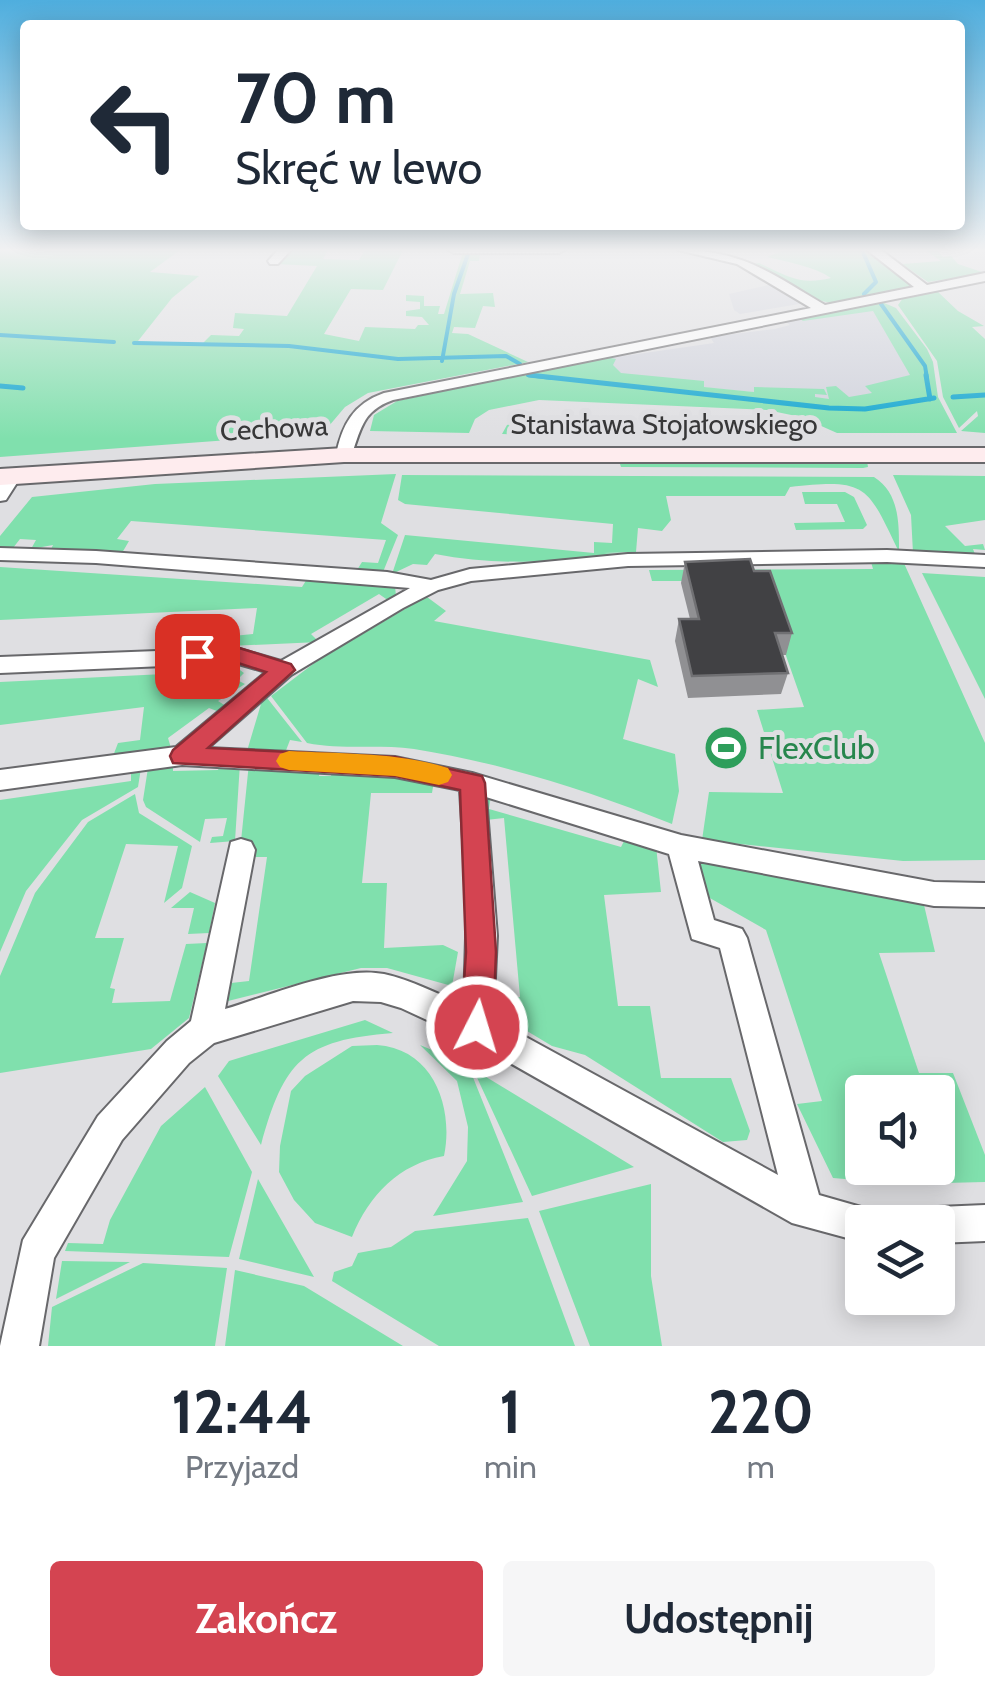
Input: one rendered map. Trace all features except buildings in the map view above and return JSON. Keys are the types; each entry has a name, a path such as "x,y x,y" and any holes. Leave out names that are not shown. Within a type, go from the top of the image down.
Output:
{"street":[{"name":"Cechowa","path":"4,483 344,455 355,417 382,398 804,313"},
{"name":"Stanisława Stojałowskiego","path":"344,455 985,456"},
{"path":"0,554 387,578 430,586"},
{"path":"182,756 283,670 430,586 470,575 628,560 897,556 985,562"},
{"path":"0,665 236,655 283,670"},
{"path":"0,780 182,756 395,767 472,783 681,846 934,894 985,895"},
{"path":"472,783 478,840 481,971 477,1027"},
{"path":"681,846 702,930 732,938 806,1210"},
{"path":"205,1030 241,850"},
{"path":"19,1346 36,1253 110,1128 178,1052 205,1030 354,987 405,995 477,1027 806,1210 845,1220"},
{"path":"955,1224 985,1223"}],"shaded area":[{"path":"832,313 877,313 920,385 846,401 576,375 610,358 714,343 710,337 790,325 786,322"}],"green space":[{"path":"0,313 160,313 138,341 201,345 211,335 239,336 244,329 233,328 235,313 287,316 289,313 337,313 324,334 359,341 365,327 415,329 418,325 429,325 422,317 406,316 406,313 481,313 475,328 454,327 452,333 468,334 528,362 368,393 345,407 323,433 0,457"},
{"path":"826,313 860,313 803,321 799,318"},
{"path":"874,313 900,313 927,349 938,397 957,433 837,433 801,417 767,410 539,400 489,410 475,419 469,433 370,431 374,415 397,401 606,357 616,359 613,365 621,373 704,381 704,387 754,392 754,387 824,389 827,395 815,397 829,399 826,387 836,386 849,397 872,393 865,386 910,375"},
{"path":"903,313 961,313 984,326 972,327 985,339 985,433 961,431 978,416 977,411 959,428 943,397 937,361"},
{"path":"529,418 546,421 547,431 568,429 570,421 624,426 609,429 609,436 502,434 507,425"},
{"path":"867,461 868,467 863,468 620,464"},
{"path":"396,474 381,523 398,535 383,572 357,570 362,562 378,563 386,540 131,521 117,539 129,541 122,553 51,549 53,545 31,549 36,540 20,539 13,548 0,548 0,536 32,497 155,484"},
{"path":"402,475 874,477 893,501 899,552 871,500 862,491 835,484 790,487 785,496 666,496 671,520 662,531 638,528 636,552 604,553 632,555 508,562 435,554 427,565 413,564 392,574 405,535 594,553 594,542 612,543 613,524 405,504 398,500"},
{"path":"893,475 985,476 985,520 945,526 965,546 983,544 985,550 973,549 976,557 913,553 911,515"},
{"path":"802,492 845,492 854,497 867,525 863,529 796,530 794,523 845,522 837,504 805,504"},
{"path":"903,561 985,743 985,860 903,861 702,840 709,792 783,793 757,710 804,707 764,593 744,581 652,581 649,570 873,569 871,562"},
{"path":"0,567 302,587 307,579 395,586 396,596 389,601 379,594 311,634 319,642 229,646 233,636 253,634 257,608 0,620"},
{"path":"922,573 985,577 985,699"},
{"path":"427,597 446,611 434,621 650,660 658,687 638,679 623,739 675,754 679,791 672,824 578,789 480,762 414,749 307,743 271,696 317,661 415,603 414,598"},
{"path":"229,662 244,673 237,680 245,684 218,701 229,708 222,713 209,708 168,738 171,748 113,756 118,743 140,740 144,707 0,725 0,682 226,671"},
{"path":"264,694 302,742 290,740 285,753 247,751"},
{"path":"221,763 240,763 235,841 210,843 212,837 223,836 227,818 205,819 200,842 146,807 143,800 148,768 218,770"},
{"path":"249,763 320,770 319,776 331,776 332,771 434,781 432,793 371,793 362,883 387,883 384,948 443,945 458,952 452,986 387,968 361,968 224,1002 222,984 249,981 267,857 248,857 251,841 241,841"},
{"path":"141,768 138,787 82,820 26,891 0,952 0,800 131,781 131,769"},
{"path":"135,794 139,813 192,846 182,888 164,903 178,846 126,844 95,938 124,938 110,988 115,989 112,1003 170,1001 186,944 207,943 189,1018 151,1049 0,1073 0,976 35,893 88,822"},
{"path":"491,795 489,809 621,847 627,835 656,846 661,892 604,895 618,1006 650,1006 661,1078 731,1078 750,1131 747,1140 723,1142 585,1055 552,1046 512,1022 497,998 520,997 504,818 486,820 486,797"},
{"path":"736,863 924,905 935,952 879,953 919,1073 954,1075 845,1075 845,1179 833,1178 797,1104 822,1101 766,930 708,897 698,864"},
{"path":"190,892 215,903 209,933 188,934 194,908 171,908"},
{"path":"365,1020 393,1033 338,1042 302,1060 279,1093 261,1145 218,1076 229,1061"},
{"path":"377,1045 413,1057 436,1084 446,1119 444,1156 413,1166 387,1184 367,1208 352,1237 315,1223 294,1200 279,1172 280,1146 291,1091 305,1076 352,1046"},
{"path":"420,1045 468,1065 523,1202 433,1216 467,1161 468,1127 457,1081"},
{"path":"473,1069 634,1167 532,1196"},
{"path":"955,1078 985,1155 985,1182 955,1183"},
{"path":"205,1087 252,1172 229,1257 65,1251 68,1243 103,1244 110,1220 161,1126"},
{"path":"258,1179 314,1277 239,1259"},
{"path":"651,1184 651,1276 662,1346 590,1346 539,1211"},
{"path":"528,1218 575,1346 439,1346 332,1281 334,1272 352,1266 358,1253 391,1247 415,1231"},
{"path":"62,1261 130,1262 56,1299"},
{"path":"143,1263 227,1268 215,1346 48,1346 52,1307"},
{"path":"235,1270 304,1286 403,1346 225,1346"}],"waterway":[{"path":"443,358 451,313"},
{"path":"887,313 925,366 927,378"},
{"path":"0,335 114,342"},
{"path":"134,343 289,346 398,359 443,358"},
{"path":"443,358 506,356 520,364"},
{"path":"528,375 552,378"},
{"path":"529,375 829,408 865,409 930,399"},
{"path":"926,375 930,399"},
{"path":"0,386 23,388"},
{"path":"953,397 985,395"},
{"path":"930,399 934,398"}],"slow traffic":[{"path":"289,761 395,767 439,775"}],"place":[{"name":"FlexClub","path":"726,748"}],"route":[{"path":"197,656 236,655 283,670 182,756 395,767 472,783 478,840 482,991 477,1027"}]}
